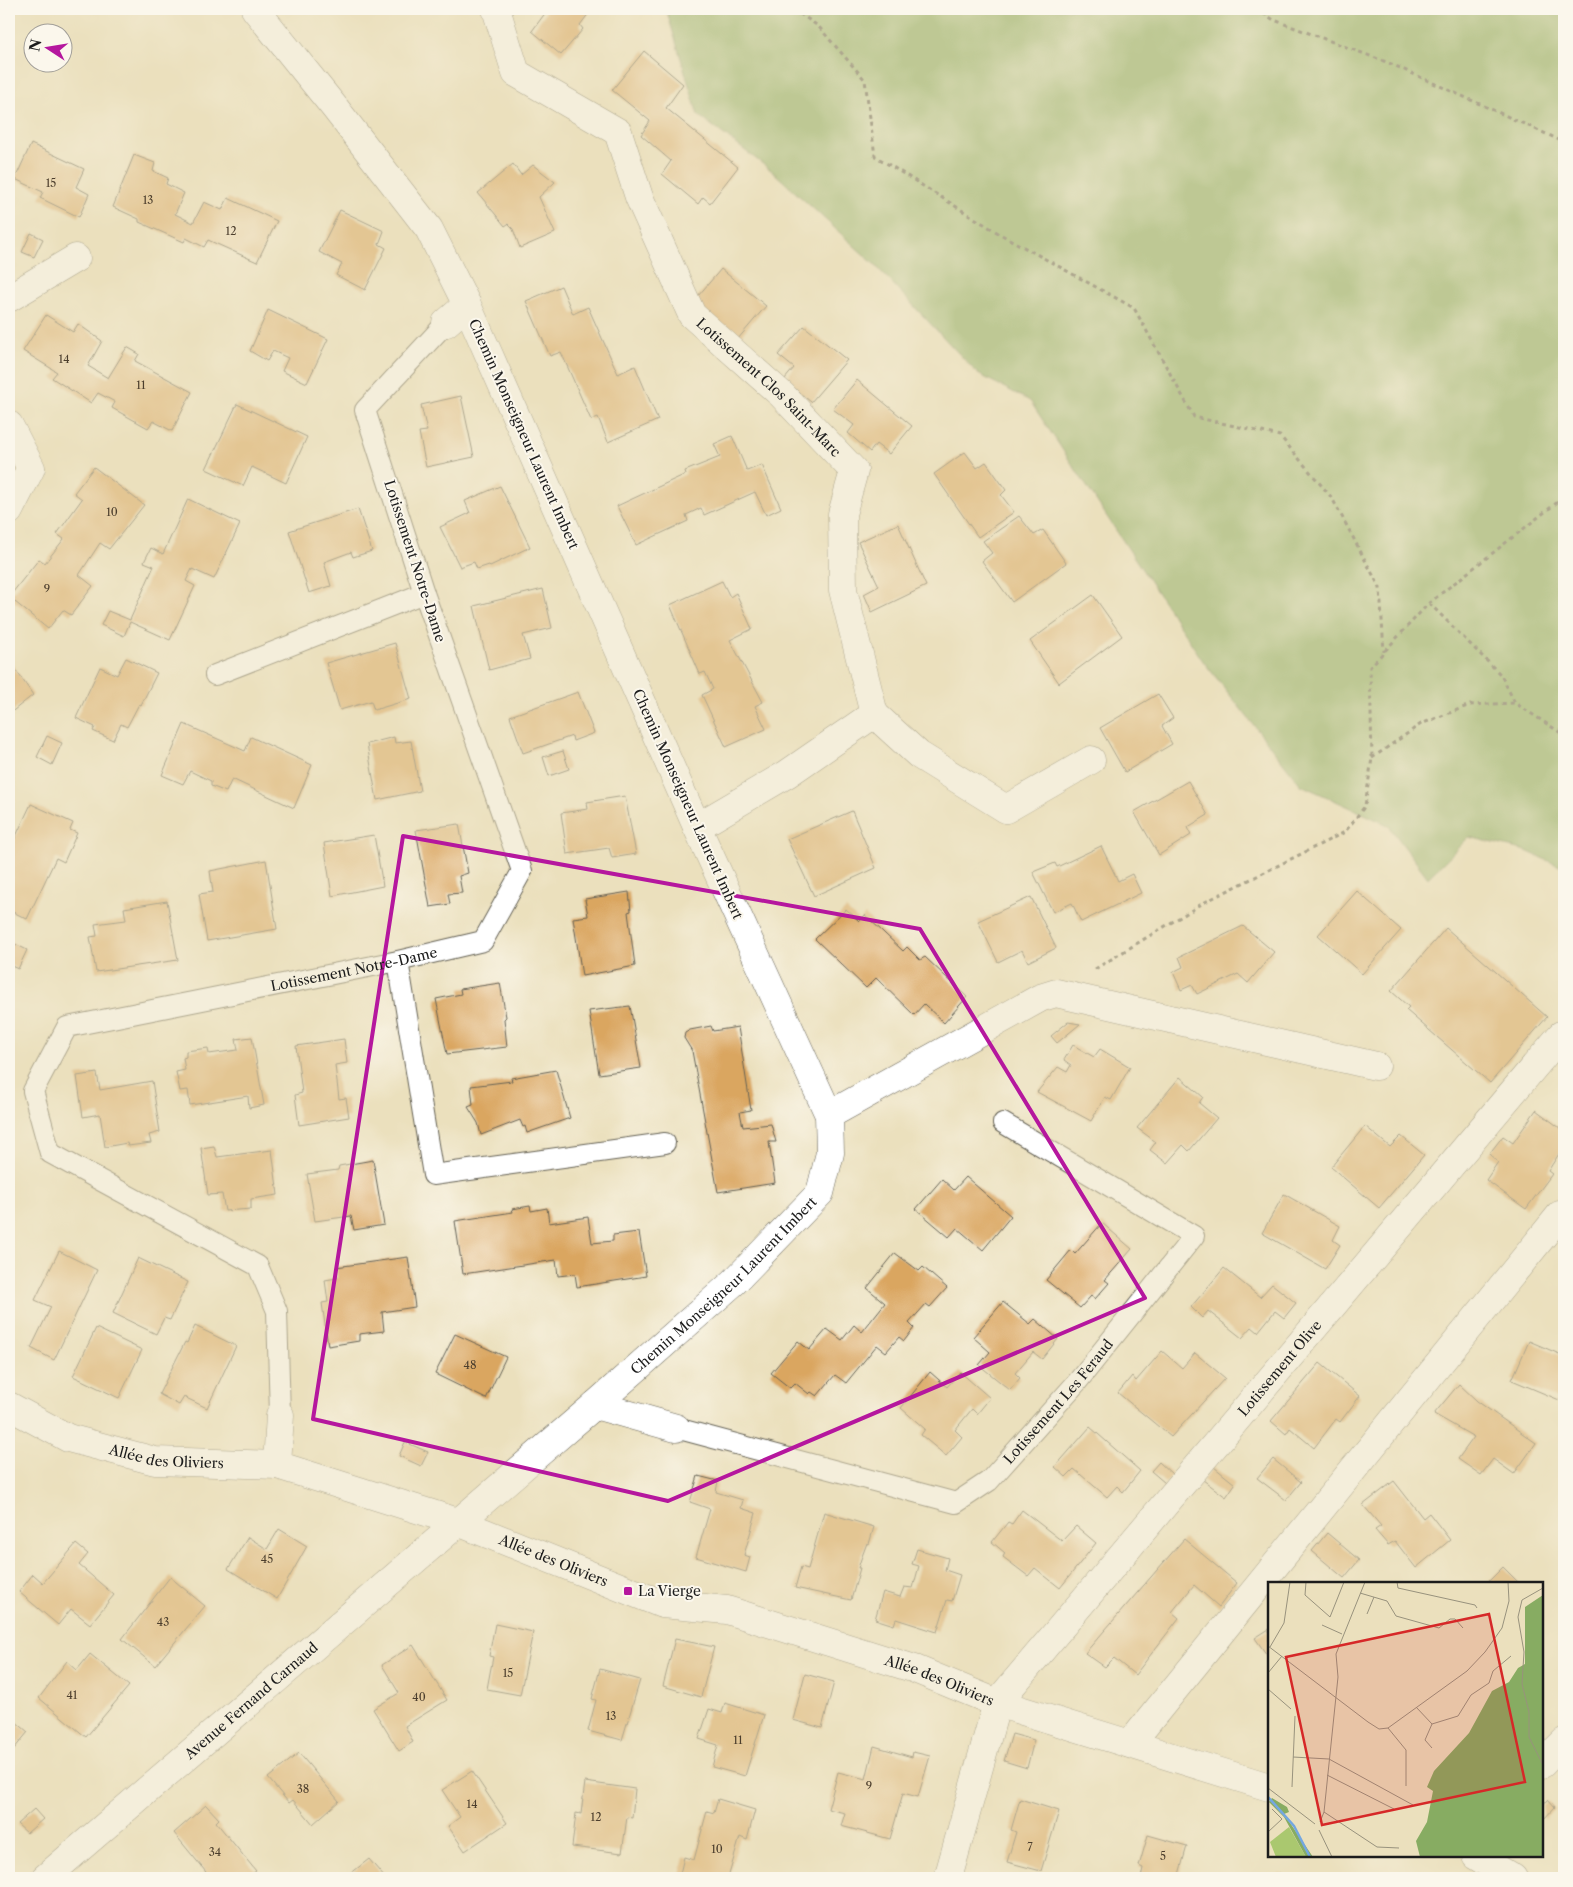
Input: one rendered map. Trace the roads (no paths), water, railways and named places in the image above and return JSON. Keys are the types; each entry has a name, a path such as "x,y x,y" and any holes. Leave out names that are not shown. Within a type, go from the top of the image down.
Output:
{"street":[{"name":"Chemin Monseigneur Laurent Imbert","path":"255,9 335,108 428,229 467,305 697,827 829,1115 830,1153 820,1193 734,1282 595,1405 458,1522"},
{"name":"Lotissement Clos Saint-Marc","path":"496,9 516,73 618,132 639,197 692,315 782,395 854,471 842,514 843,590 874,714"},
{"path":"9,298 76,258"},
{"path":"446,323 467,305"},
{"path":"9,426 31,468 9,511"},
{"path":"697,827 787,774 874,714 919,755 1006,810 1091,760"},
{"path":"829,1115 1040,998 1056,993 1376,1066"},
{"name":"Lotissement Olive","path":"997,1703 1561,1035"},
{"path":"1130,1744 1560,1214"},
{"path":"595,1405 676,1428"},
{"name":"Allée des Oliviers","path":"9,1406 68,1438 155,1461 277,1465 458,1522 662,1604 727,1610 915,1668 997,1703 1268,1787"},
{"path":"277,1465 280,1415"},
{"name":"Avenue Fernand Carnaud","path":"45,1878 458,1522"},
{"path":"948,1878 997,1703"},
{"path":"1543,1763 1564,1742"},
{"path":"1478,1857 1513,1878"}],"lane":[{"name":"Lotissement Notre-Dame","path":"280,1415 277,1311 258,1266 50,1153 33,1091 67,1027 398,961 483,942 522,871 424,593 365,410 446,323"},
{"path":"215,675 424,593"},
{"path":"398,961 433,1175 665,1143"},
{"name":"Lotissement Les Feraud","path":"676,1428 956,1503 989,1480 1078,1381 1194,1236 1003,1123"}],"place":[{"name":"La Vierge","path":"628,1591"}]}
